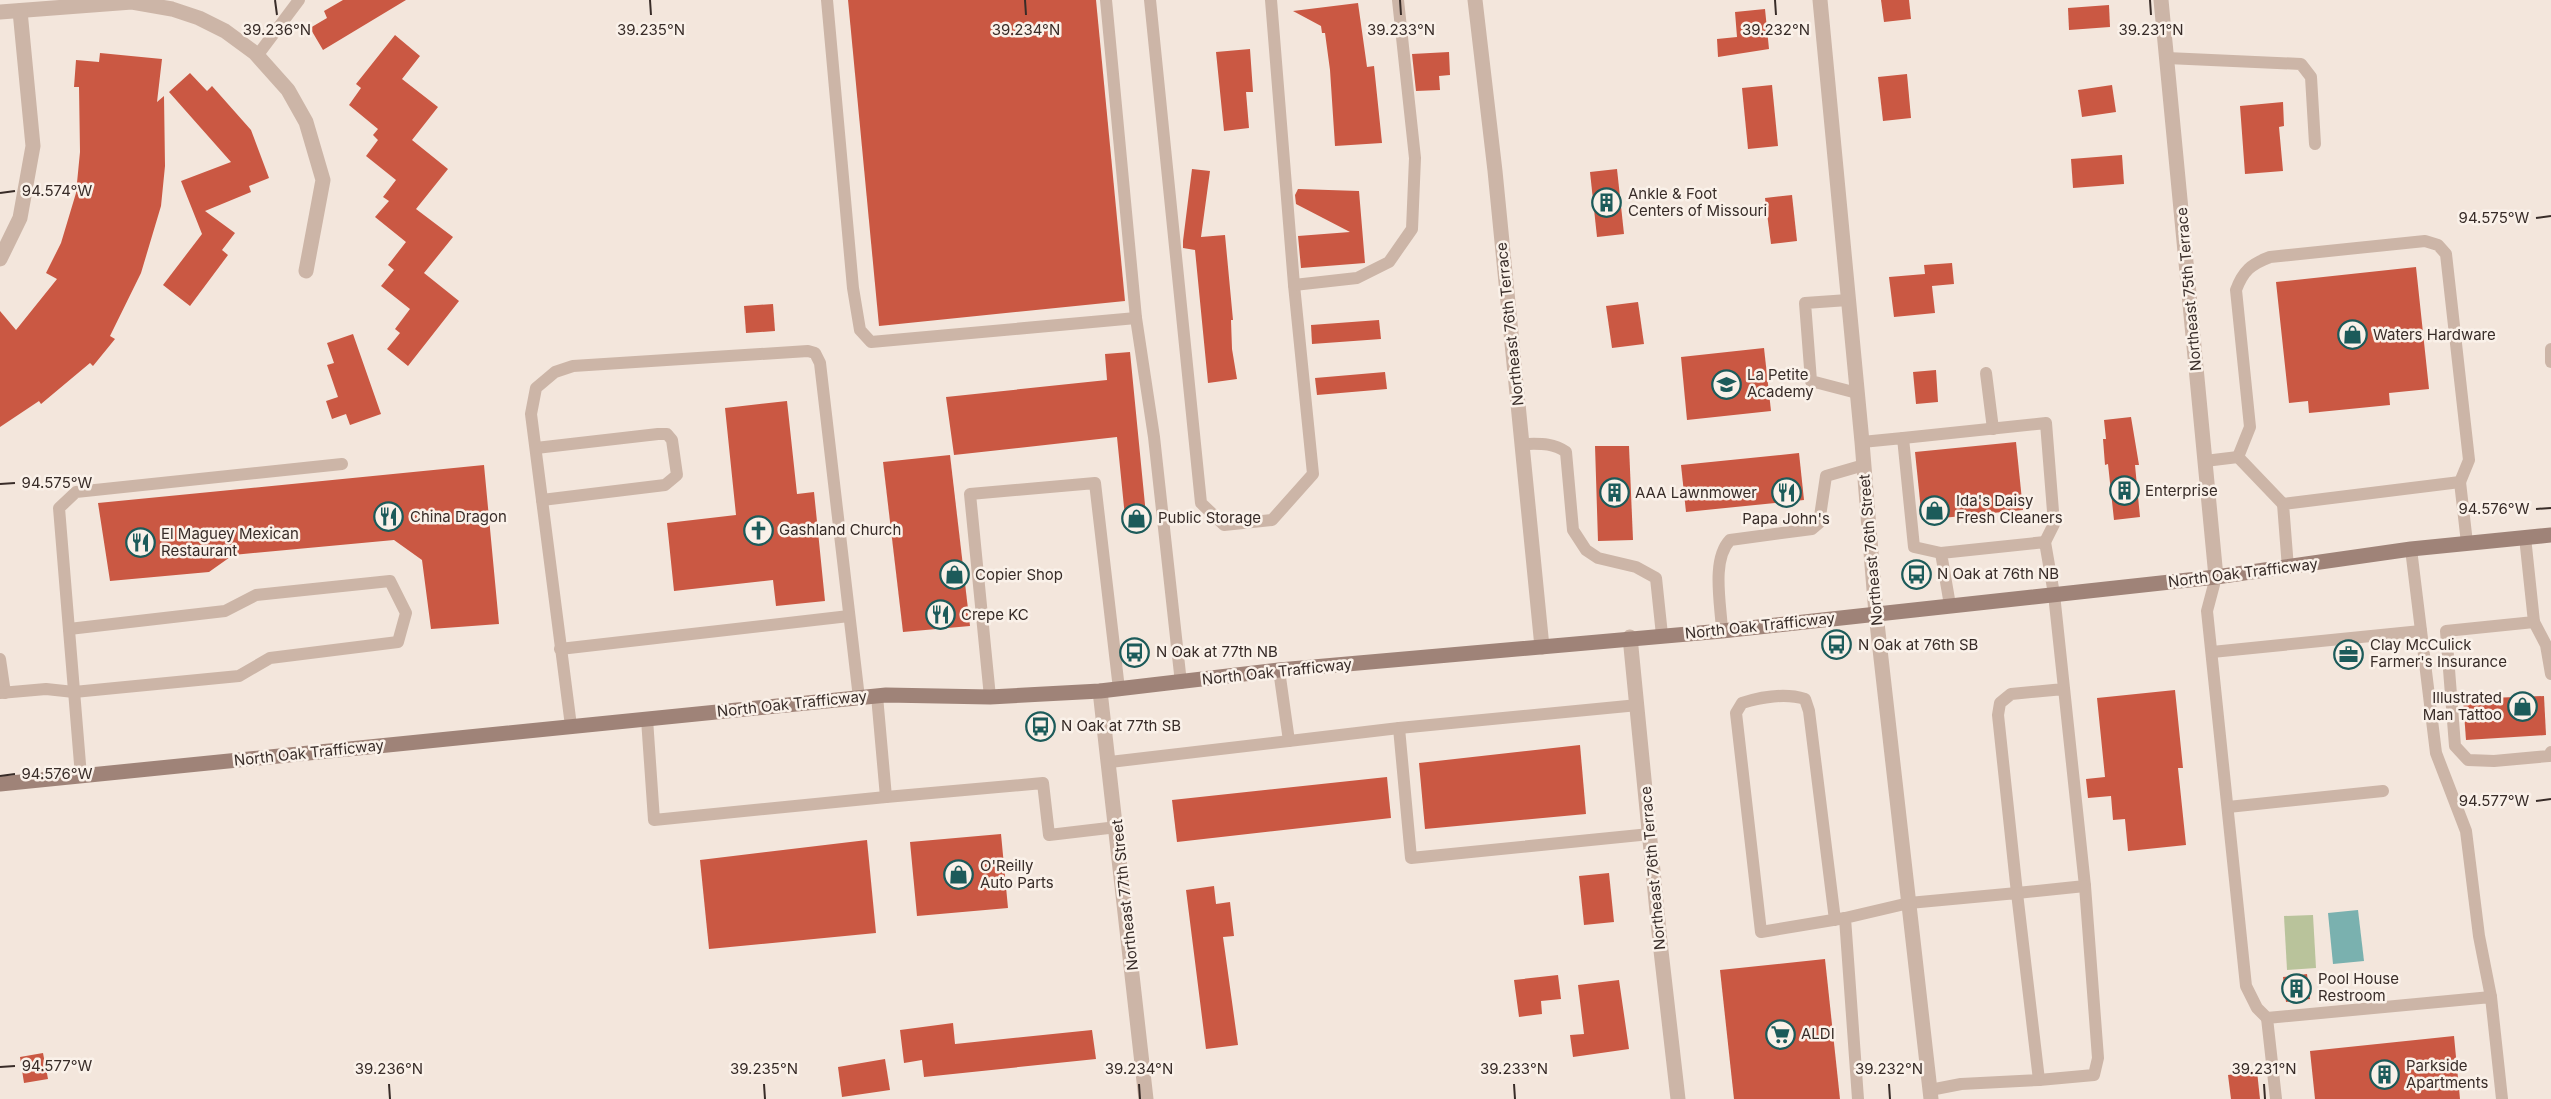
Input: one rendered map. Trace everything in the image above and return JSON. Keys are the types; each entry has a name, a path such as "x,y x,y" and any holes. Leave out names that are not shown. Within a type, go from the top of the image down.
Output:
{"main road":[{"name":"North Oak Trafficway","path":"0,784 877,696 990,697 1100,691 1279,670 1630,637 1722,631 2216,577 2411,549 2551,535"}],"street":[{"name":"Northeast 76th Terrace","path":"1475,0 1495,171 1542,647"},
{"name":"Northeast 76th Street","path":"1820,0 1862,442 1875,614 1931,1094"},
{"name":"Northeast 75th Terrace","path":"2162,0 2216,577"},
{"path":"0,12 132,2 172,9 199,18 225,31 257,56 288,90 306,122 323,180 306,271"},
{"path":"1,258 20,218 33,146 20,10"},
{"name":"Northeast 76th Terrace","path":"1630,637 1678,1099"},
{"name":"Northeast 77th Street","path":"1100,691 1110,762 1146,1099"}],"lane":[{"path":"257,56 299,0"},
{"path":"827,0 853,288 860,330 871,342 1136,318"},
{"path":"1106,0 1136,318 1154,437 1181,683"},
{"path":"1150,0 1201,503 1224,525 1272,520 1314,474 1294,285 1271,0"},
{"path":"1294,285 1357,278 1389,262 1412,229 1415,158 1398,0"},
{"path":"2167,58 2301,64 2311,77 2315,144"},
{"path":"2238,457 2250,427 2235,290 2242,273 2253,263 2270,256 2425,241 2438,245 2446,254 2469,460 2460,482 2467,543"},
{"path":"1848,300 1805,303 1811,381 1857,393"},
{"path":"2551,349 2551,362"},
{"path":"571,726 531,414 536,388 555,372 573,366 808,351 815,353 820,363 859,698"},
{"path":"1986,373 1993,429"},
{"path":"1862,442 2046,423 2054,524 2044,542 2054,594 2085,886 2098,1058 2094,1075 1961,1084 1931,1094"},
{"path":"536,448 658,434 667,434 672,440 676,475 672,482 665,485 542,500"},
{"path":"1903,438 1914,548 1941,553 2044,542"},
{"path":"1522,444 1548,444 1558,446 1566,452 1574,530 1586,549 1598,558 1636,567 1656,578 1662,635"},
{"path":"2205,461 2238,457"},
{"path":"2238,457 2283,504 2288,568"},
{"path":"81,776 59,508 75,492 342,464"},
{"path":"1722,631 1718,559 1723,548 1730,540 1812,529 1819,523 1826,476 1864,465"},
{"path":"2283,504 2460,482"},
{"path":"990,697 970,494 1095,483 1119,689"},
{"path":"2525,537 2534,622 2546,645 2551,674"},
{"path":"2411,549 2436,753 2466,831 2479,936 2491,997 2502,1099"},
{"path":"1941,553 1950,605"},
{"path":"2216,577 2207,611 2246,986 2257,1008 2267,1018 2276,1099"},
{"path":"0,659 2,693 46,690 74,692 239,676 270,658 398,642 406,613 390,581 256,595 225,611 69,629"},
{"path":"560,649 849,616"},
{"path":"2534,622 2446,631 2455,746 2468,760 2494,761 2549,756 2551,752"},
{"path":"2212,652 2421,631"},
{"path":"1279,670 1289,741"},
{"path":"2039,1080 1998,715 2000,703 2012,694 2064,689"},
{"path":"877,696 886,797"},
{"path":"1858,1099 1840,919 1809,711 1805,699 1795,696 1756,698 1742,703 1736,713 1761,932 1840,919 1909,903 2085,886"},
{"path":"1110,762 1399,728 1638,705"},
{"path":"647,719 654,820 1043,783 1049,835 1117,827"},
{"path":"1399,728 1411,858 1650,834"},
{"path":"2228,807 2383,791"},
{"path":"2267,1018 2491,997"}],"green space":[{"path":"2313,915 2316,968 2287,970 2284,916"}],"water":[{"path":"2358,910 2364,961 2333,964 2328,913"}],"building":[{"path":"343,0 406,0 323,50 310,28 327,18 324,11"},
{"path":"848,0 1096,0 1125,301 879,326"},
{"path":"1881,0 1909,0 1911,19 1884,22"},
{"path":"1358,3 1367,67 1374,66 1382,143 1335,146 1325,33 1322,33 1321,26 1293,11"},
{"path":"2109,5 2110,27 2069,30 2068,8"},
{"path":"1765,9 1769,49 1718,57 1717,39 1737,37 1735,12"},
{"path":"395,35 420,56 402,79 438,107 412,140 448,169 416,209 453,237 424,273 459,301 408,366 387,349 400,333 395,329 410,309 381,286 394,270 388,265 406,242 375,217 389,201 383,197 396,180 366,156 378,140 373,135 378,129 349,105 361,88 356,84"},
{"path":"1250,49 1253,92 1246,92 1249,128 1224,131 1216,52"},
{"path":"1449,52 1450,75 1439,76 1440,90 1416,91 1412,54"},
{"path":"100,53 162,59 157,102 164,96 165,166 161,206 141,273 110,336 115,339 93,366 90,363 41,404 39,401 0,427 0,311 16,330 57,279 46,273 61,243 76,193 80,152 79,87 74,87 76,60 99,62"},
{"path":"190,73 207,91 212,86 251,130 269,178 249,186 251,192 205,211 235,233 222,250 228,255 190,306 163,285 202,234 181,181 231,162 169,92"},
{"path":"1907,74 1911,118 1883,121 1878,77"},
{"path":"1772,85 1778,146 1748,149 1742,88"},
{"path":"2112,85 2116,112 2082,117 2078,90"},
{"path":"2283,102 2284,126 2279,127 2283,171 2245,174 2240,106"},
{"path":"2122,155 2124,184 2073,188 2071,159"},
{"path":"1192,169 1210,171 1201,237 1225,235 1233,320 1231,320 1232,349 1237,379 1208,383 1195,250 1183,248"},
{"name":"Ankle & Foot Centers of Missouri","path":"1617,169 1624,234 1597,237 1590,172"},
{"path":"1298,189 1359,191 1365,263 1301,268 1298,236 1350,232 1296,204 1295,195"},
{"path":"1792,195 1797,241 1771,244 1765,198"},
{"path":"1952,263 1954,284 1932,286 1935,313 1894,317 1889,277 1925,274 1924,265"},
{"name":"Waters Hardware","path":"2416,267 2429,389 2389,393 2390,405 2309,413 2308,401 2289,403 2276,282"},
{"path":"1638,302 1644,344 1612,348 1606,306"},
{"path":"773,304 775,331 746,333 744,306"},
{"path":"1379,320 1381,339 1312,344 1311,325"},
{"path":"353,334 381,414 350,425 346,414 332,419 326,401 338,397 327,365 334,363 327,343"},
{"name":"La Petite Academy","path":"1764,348 1771,411 1687,420 1681,357"},
{"path":"1130,352 1147,525 1126,527 1117,437 954,455 946,397 1107,380 1105,354"},
{"path":"1936,370 1938,402 1916,404 1913,372"},
{"path":"1385,372 1387,389 1317,395 1315,378"},
{"path":"787,401 797,494 814,492 825,601 776,606 773,580 674,591 667,523 736,515 725,408"},
{"name":"Enterprise","path":"2131,417 2139,465 2135,465 2140,517 2114,520 2108,464 2105,465 2104,420"},
{"path":"2016,442 2023,510 1922,520 1915,452"},
{"name":"AAA Lawnmower","path":"1595,446 1629,446 1633,540 1598,541"},
{"path":"1799,453 1804,500 1686,512 1681,465"},
{"path":"950,455 970,626 903,632 883,462"},
{"path":"484,465 499,624 431,629 422,560 394,540 233,555 209,572 110,581 98,503"},
{"path":"2175,690 2183,768 2178,768 2186,845 2128,851 2125,819 2113,820 2111,796 2088,798 2086,779 2105,777 2097,698"},
{"path":"2544,696 2546,735 2466,740 2463,699"},
{"path":"1580,745 1586,814 1425,829 1419,763"},
{"path":"1387,777 1391,818 1177,842 1172,800"},
{"name":"O'Reilly Auto Parts","path":"1001,834 1008,908 917,916 910,842"},
{"path":"867,840 876,933 709,949 700,860"},
{"path":"1609,873 1614,922 1584,925 1579,876"},
{"path":"1214,886 1216,904 1230,902 1234,936 1223,937 1238,1045 1206,1049 1186,890"},
{"name":"ALDI","path":"1825,959 1840,1099 1734,1099 1720,970"},
{"name":"Pool House Restroom","path":"2307,974 2310,999 2286,1002 2283,977"},
{"path":"1558,975 1561,999 1541,1001 1542,1014 1519,1017 1514,980"},
{"path":"1619,980 1629,1049 1573,1057 1570,1035 1584,1034 1578,985"},
{"path":"953,1023 955,1044 1092,1030 1096,1059 924,1077 922,1060 904,1063 900,1030"},
{"name":"Parkside Apartments","path":"2454,1036 2460,1099 2315,1099 2310,1051"},
{"path":"43,1053 48,1079 24,1083 20,1057"},
{"path":"885,1059 890,1090 842,1097 838,1067"},
{"path":"2257,1071 2260,1099 2231,1099 2228,1075"}],"place":[{"name":"Ankle & Foot Centers of Missouri","path":"1607,203"},
{"name":"Waters Hardware","path":"2352,335"},
{"name":"La Petite Academy","path":"1726,384"},
{"name":"Enterprise","path":"2124,491"},
{"name":"Papa John's","path":"1786,492"},
{"name":"AAA Lawnmower","path":"1614,493"},
{"name":"Ida's Daisy Fresh Cleaners","path":"1935,510"},
{"name":"China Dragon","path":"389,517"},
{"name":"Public Storage","path":"1137,518"},
{"name":"Gashland Church","path":"758,530"},
{"name":"El Maguey Mexican Restaurant","path":"140,543"},
{"name":"N Oak at 76th NB","path":"1916,574"},
{"name":"Copier Shop","path":"954,575"},
{"name":"Crepe KC","path":"940,615"},
{"name":"N Oak at 76th SB","path":"1837,645"},
{"name":"N Oak at 77th NB","path":"1135,652"},
{"name":"Clay McCulick Farmer's Insurance","path":"2349,654"},
{"name":"Illustrated Man Tattoo","path":"2523,707"},
{"name":"N Oak at 77th SB","path":"1040,726"},
{"name":"O'Reilly Auto Parts","path":"959,875"},
{"name":"Pool House Restroom","path":"2297,988"},
{"name":"ALDI","path":"1780,1034"},
{"name":"Parkside Apartments","path":"2385,1075"}]}
